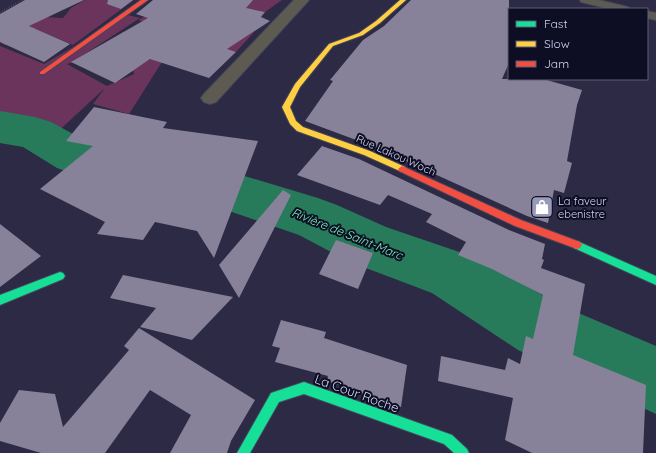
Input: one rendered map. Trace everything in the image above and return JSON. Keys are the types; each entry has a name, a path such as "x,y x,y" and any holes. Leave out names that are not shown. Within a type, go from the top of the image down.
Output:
{"street":[{"path":"42,73 145,0"},
{"path":"210,98 302,0"},
{"name":"Rue Lakou Woch","path":"403,0 378,22 361,34 331,45 297,86 286,107 293,122 300,129 367,153 518,223 560,238 656,281"},
{"path":"0,300 60,276"},
{"name":"La Cour Roche","path":"243,453 275,397 304,388 448,439 463,453"}],"lane":[{"path":"586,0 620,8"}],"path":[{"path":"0,12 23,0"}],"shaded area":[{"path":"85,0 134,0 73,45 36,29 5,45 1,43 44,17 63,18 71,8"},
{"path":"219,0 282,0 265,12 252,9 240,14 205,19 255,31 236,52 189,40 162,62 129,114 93,104 105,88 52,137 39,129 0,123 0,46 44,64 128,15 140,18 71,63 67,64 107,86 134,74 133,70 152,58 114,39 123,32 164,45 176,34 138,20 144,17"}],"building":[{"path":"25,0 84,0 29,26 70,44 44,62 0,42 0,14"},
{"path":"108,0 133,0 121,9 107,4"},
{"path":"153,0 253,0 246,8 265,12 261,17 270,21 227,49 236,52 209,78 150,59 115,83 71,62 148,18 136,14"},
{"path":"411,0 509,0 508,65 502,79 547,80 582,90 577,105 567,161 572,163 564,193 554,190 548,223 527,216 375,147 305,121 333,81 330,80 363,40 384,26"},
{"path":"94,107 167,122 163,128 258,141 214,258 197,231 155,222 143,240 97,234 105,222 40,189 93,146 66,141"},
{"path":"322,146 359,159 509,230 545,244 542,259 544,260 541,268 585,284 573,355 646,385 643,453 532,453 505,440 513,398 438,381 441,356 505,370 508,358 520,364 526,336 533,339 543,295 492,269 458,255 466,242 426,222 432,214 388,195 380,205 297,175"},
{"path":"283,190 291,195 239,298 219,265"},
{"path":"0,224 41,256 0,287"},
{"path":"336,240 373,253 358,289 319,274"},
{"path":"123,275 233,297 192,340 140,327 156,308 110,298"},
{"path":"281,320 326,332 324,338 407,365 401,407 327,381 328,376 275,362 280,348 272,346"},
{"path":"139,328 255,400 231,441 227,453 170,453 191,415 150,390 105,453 41,453 0,441 0,423 19,390 55,394 63,427 129,350 124,346"}],"waterway":[{"name":"Rivière de Saint-Marc","path":"0,127 35,133 74,156 198,181 318,220 370,245 453,275 540,328 656,380"}],"traffic: fast":[{"path":"577,245 656,281"},
{"path":"0,300 60,276"},
{"path":"243,453 275,397 304,388 448,439 463,453"}],"traffic: slow":[{"path":"402,169 367,153 300,129 293,122 286,107 297,86 331,45 361,34 378,22 403,0"}],"traffic: jam":[{"path":"42,73 145,0"},
{"path":"402,169 518,223 577,245"}],"place":[{"name":"La faveur ebenistre","path":"542,207"}]}
